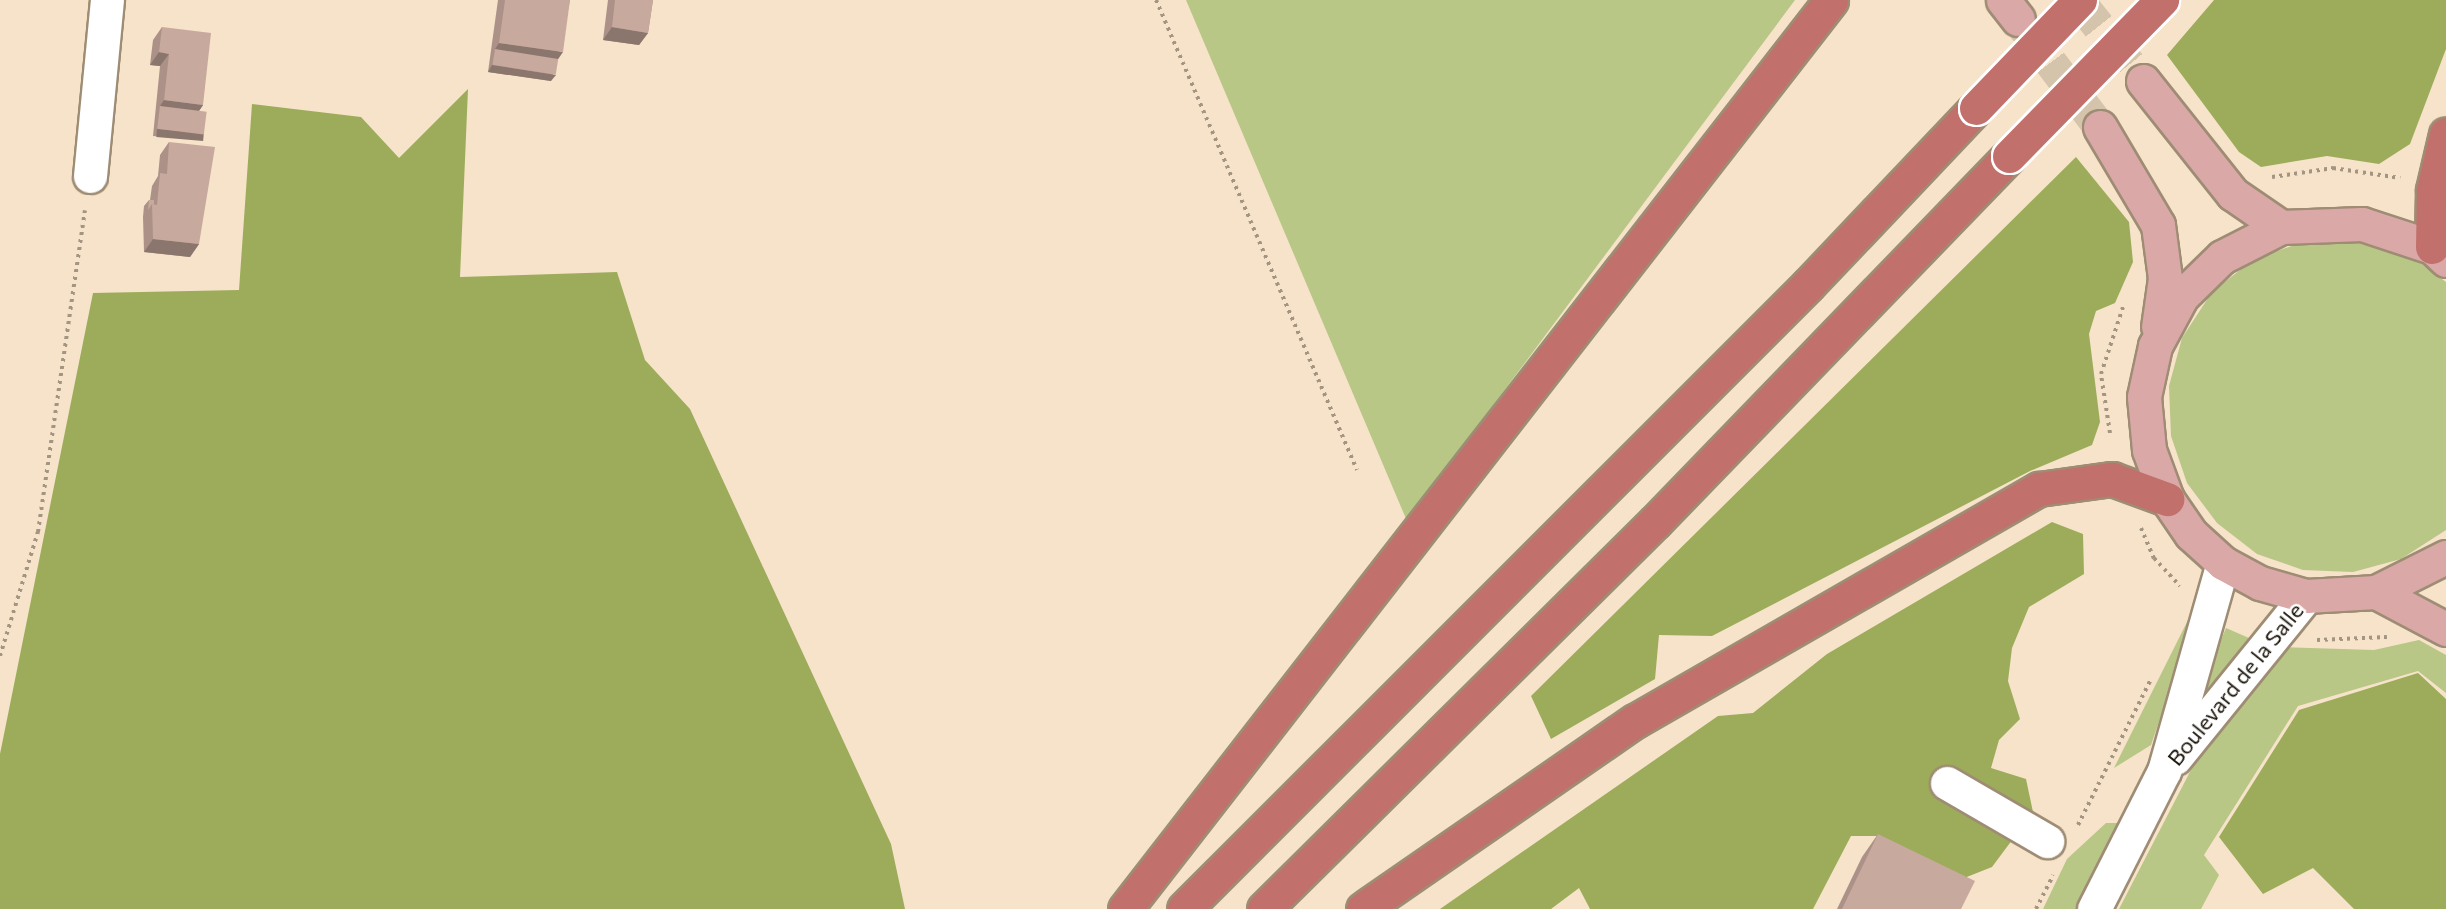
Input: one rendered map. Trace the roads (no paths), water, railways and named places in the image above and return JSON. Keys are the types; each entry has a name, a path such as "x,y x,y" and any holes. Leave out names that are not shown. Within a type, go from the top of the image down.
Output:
{"highway":[{"path":"1125,909 1831,0"},
{"path":"1184,909 1808,285 2080,0"},
{"path":"1264,909 1654,522 2162,0"},
{"path":"2439,254 2433,190 2446,134"},
{"path":"1362,909 1635,721 2039,489 2112,479 2167,499"}],"main road":[{"path":"2144,81 2233,194 2281,227"},
{"path":"2100,127 2158,225 2165,278 2155,346 2144,397 2149,450 2167,499 2191,534 2223,563 2260,583 2306,596 2376,592 2446,557"},
{"path":"2155,346 2182,296 2222,257 2281,227 2362,224 2439,254"},
{"path":"2376,592 2446,629"}],"street":[{"path":"90,176 107,0"},
{"name":"Boulevard de la Salle","path":"2094,909 2164,771 2223,563"},
{"name":"Boulevard de la Salle","path":"2164,771 2306,596"},
{"path":"1947,783 2060,847"}],"tunnel":[{"path":"2078,0 2143,81"},
{"path":"2021,23 2100,127"}]}
